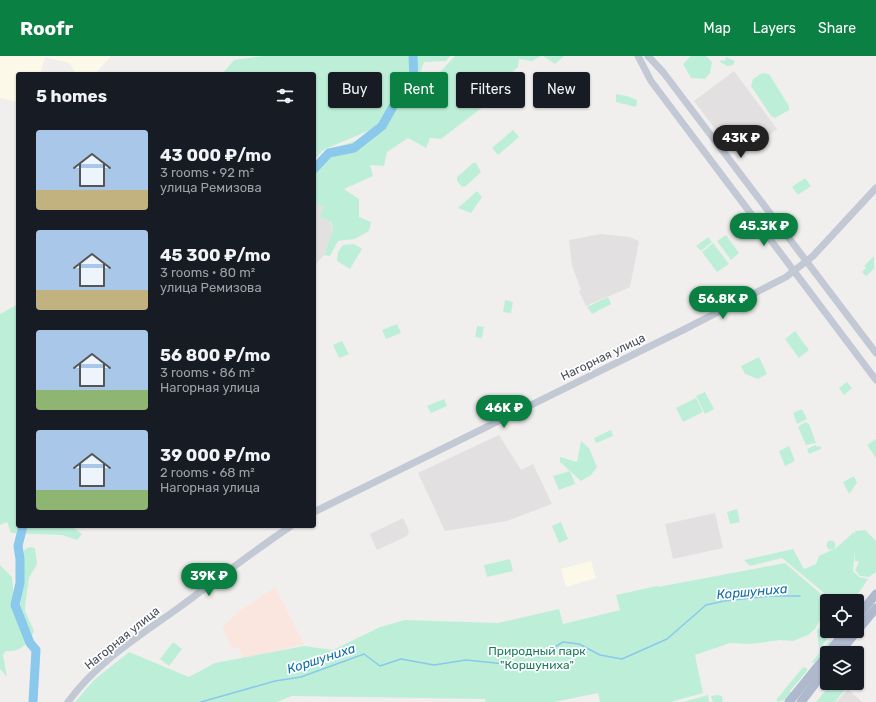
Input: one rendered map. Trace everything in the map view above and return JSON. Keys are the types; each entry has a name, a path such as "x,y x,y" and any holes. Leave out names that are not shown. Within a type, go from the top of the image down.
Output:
{"main road":[{"path":"864,609 876,594"},
{"path":"845,646 876,608"},
{"path":"834,646 841,638"},
{"path":"789,702 820,664"},
{"path":"801,702 820,677"}],"street":[{"path":"638,56 651,81 876,380"},
{"path":"643,65 646,67 650,66 652,63 650,57"},
{"path":"650,57 876,353"},
{"path":"651,81 650,74 652,70 659,69 662,72"},
{"name":"Нагорная улица","path":"316,511 686,329 794,272 806,262 876,188"},
{"name":"Нагорная улица","path":"68,702 94,674 127,645 288,528"}],"shaded area":[{"path":"0,56 111,56 97,72 76,72 69,63 45,57 41,72 16,72 16,102 0,98"},
{"path":"734,71 777,129 738,159 694,101"},
{"path":"316,205 324,207 333,229 324,255 316,264"},
{"path":"601,234 629,237 639,241 630,287 586,306 579,291 581,290 572,265 569,240"},
{"path":"499,435 521,470 533,464 552,504 507,521 445,531 418,473"},
{"path":"715,513 723,548 673,559 665,524"},
{"path":"403,518 409,531 407,536 377,550 370,534"},
{"path":"591,561 596,578 566,587 561,569"},
{"path":"275,587 304,644 243,659 239,647 232,649 222,627 241,610"},
{"path":"847,690 849,690 862,702 836,702"}],"green space":[{"path":"263,56 450,56 446,61 424,62 420,72 416,66 414,72 390,72 390,108 448,108 448,72 440,72 455,56 541,56 532,61 519,59 518,67 512,72 456,72 456,108 482,108 441,139 430,138 426,148 408,138 387,152 384,166 370,165 373,176 344,189 359,199 359,217 371,222 369,231 355,239 338,241 330,256 324,255 333,229 331,222 319,216 324,207 316,205 316,161 329,149 363,139 368,143 386,126 395,110 370,130 323,150 316,158 316,72 224,72 234,60"},
{"path":"543,56 564,56 555,64"},
{"path":"691,56 706,56 712,62 710,73 705,79 691,78 683,64"},
{"path":"726,57 735,61 733,65 727,66 720,62 721,60 725,61"},
{"path":"762,73 769,74 789,106 789,110 775,118 771,116 751,86 753,79"},
{"path":"616,94 637,100 636,107 616,102"},
{"path":"513,130 519,137 498,155 492,148"},
{"path":"473,163 476,163 481,172 466,186 462,187 457,181 457,177"},
{"path":"805,178 811,186 798,195 792,187"},
{"path":"477,191 482,197 471,213 458,208"},
{"path":"726,235 739,253 731,260 717,241"},
{"path":"708,237 712,242 701,251 696,246"},
{"path":"713,243 729,264 717,272 702,252"},
{"path":"354,244 362,249 350,269 337,261 338,252 343,245"},
{"path":"874,256 874,269 866,276 862,272 866,268 864,266"},
{"path":"608,297 611,304 592,314 587,307"},
{"path":"505,300 513,302 511,313 503,312"},
{"path":"16,305 16,528 74,528 82,534 77,540 62,535 11,533 7,522 0,525 0,314"},
{"path":"397,324 401,333 386,339 382,330"},
{"path":"477,326 484,327 482,338 475,337"},
{"path":"795,331 809,350 799,358 785,339"},
{"path":"342,341 349,354 339,358 333,345"},
{"path":"759,357 767,374 758,379 745,374 741,366"},
{"path":"847,382 852,388 844,395 839,388"},
{"path":"705,392 714,409 705,414 696,396"},
{"path":"696,398 703,412 683,422 676,408"},
{"path":"444,399 447,406 431,413 427,406"},
{"path":"802,409 807,419 797,424 793,413"},
{"path":"805,422 809,424 816,443 806,445 798,427"},
{"path":"611,430 613,436 596,443 594,438"},
{"path":"876,439 876,458 867,445"},
{"path":"581,441 589,448 597,467 591,475 581,481 560,462 560,457 577,462"},
{"path":"816,445 817,447 820,446 821,449 809,454 807,449"},
{"path":"789,446 795,461 785,466 779,451"},
{"path":"570,471 575,484 559,490 553,476"},
{"path":"854,476 857,483 849,494 843,482"},
{"path":"737,509 740,522 730,524 727,512"},
{"path":"561,522 568,539 559,543 552,526"},
{"path":"867,530 866,531 876,541 876,572 869,577 860,576 855,570 859,562 855,561 855,551 853,571 859,577 868,579 857,594 824,594 782,558 750,566 744,560 793,549 804,569 816,564 819,556 836,548 854,532 855,535 855,531"},
{"path":"829,541 833,541 835,545 833,549 829,549 827,547 827,543"},
{"path":"30,547 35,548 37,564 29,578 25,611 34,631 27,643 20,649 6,651 3,655 7,677 0,669 0,565 12,577 15,610 21,603 19,586 23,569 23,553 25,549"},
{"path":"510,559 513,571 487,577 484,565"},
{"name":"Природный парк \"Коршуниха\"","path":"785,563 821,594 820,620 815,629 808,635 793,641 780,640 750,644 730,643 695,655 703,693 671,702 600,702 598,693 554,702 485,702 486,699 292,696 277,702 75,702 94,680 129,652 189,677 215,663 304,646 333,650 380,627 405,620 498,623 559,609 563,624 620,610 616,595"},
{"path":"820,628 820,638 828,638 819,649 817,630"},
{"path":"830,640 832,641 828,646 825,646"},
{"path":"173,642 182,649 169,666 160,659"},
{"path":"820,652 820,656 815,662 811,663"},
{"path":"803,667 807,668 807,671 790,691 791,693 785,700 778,702 776,700"},
{"path":"826,690 844,690 835,702 816,702"},
{"path":"708,695 709,702 683,702"},
{"path":"711,696 722,696 723,702 713,702"}],"waterway":[{"path":"316,167 329,153 354,148 382,126 395,103 409,89 414,79 413,56"},
{"path":"22,528 18,546 20,559 20,583 15,605 30,643 36,650 33,702"},
{"name":"Коршуниха","path":"538,657 563,642 579,644 600,655 622,659 667,639 706,605 724,601 770,596 800,596"},
{"name":"Коршуниха","path":"201,702 275,681 301,677 364,654 380,666 401,659 434,665 466,660 516,665"}]}
